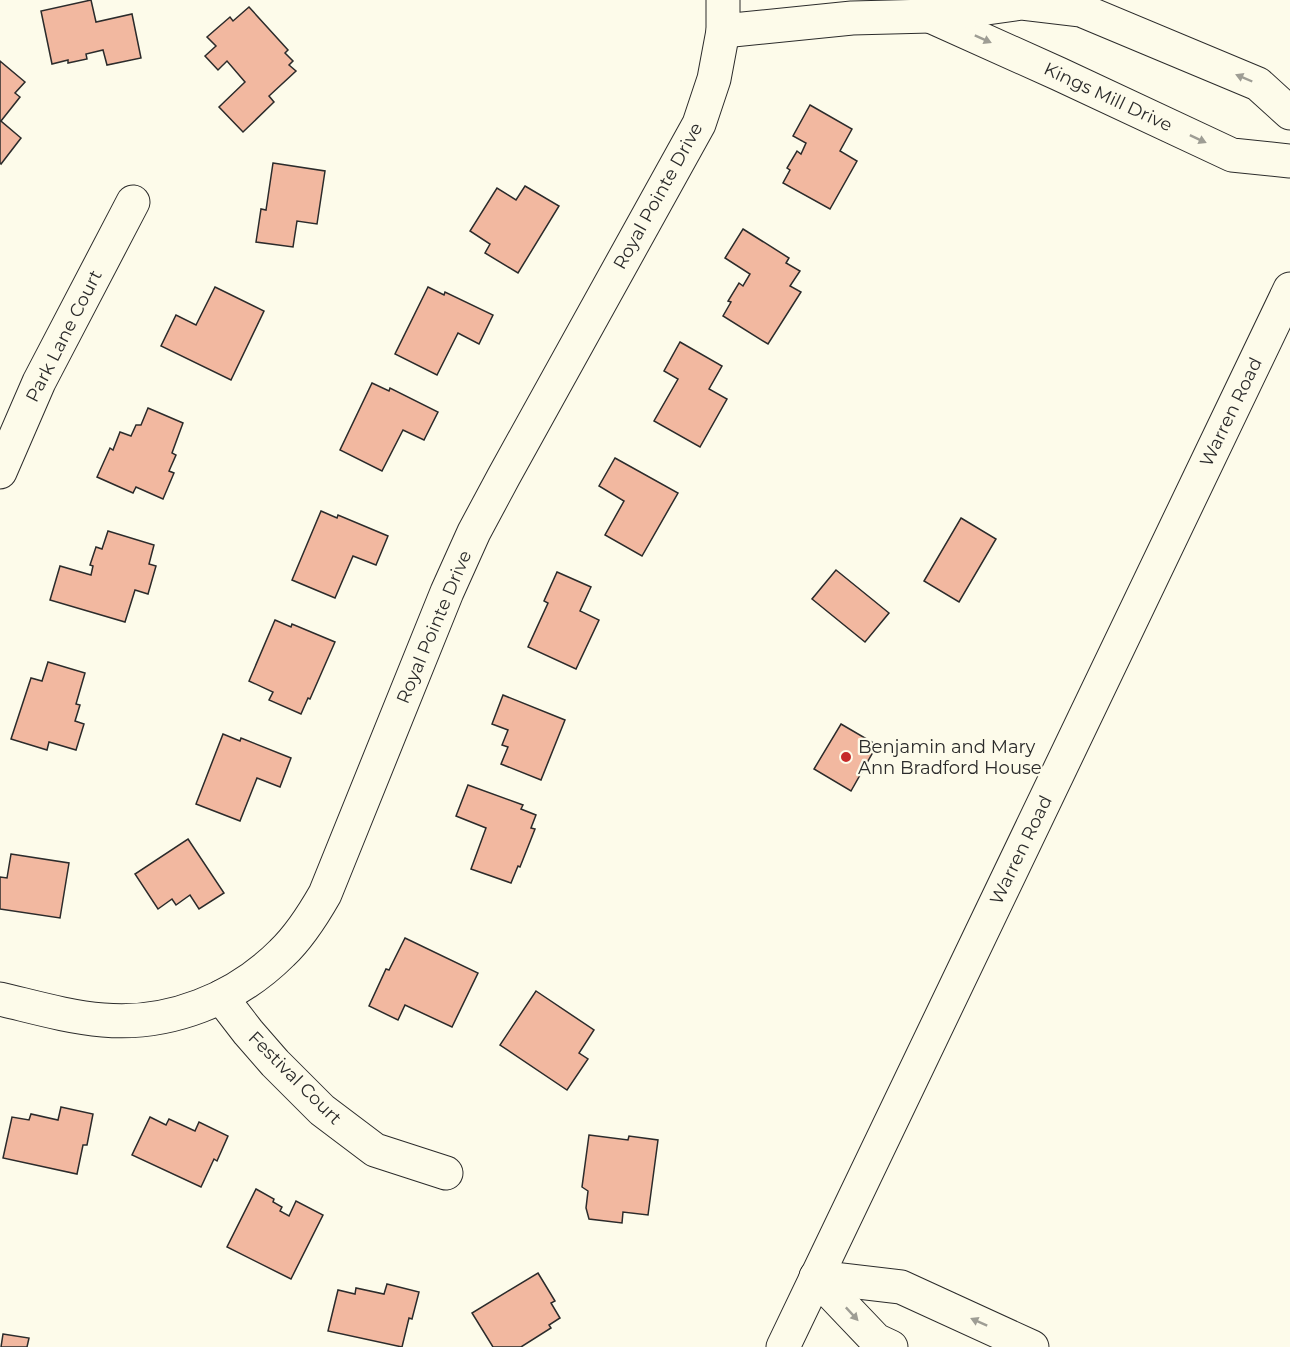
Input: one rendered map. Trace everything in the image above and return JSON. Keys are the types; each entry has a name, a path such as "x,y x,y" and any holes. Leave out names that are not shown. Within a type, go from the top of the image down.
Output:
{"street":[{"name":"Kings Mill Drive","path":"723,16 852,18 930,16 1022,3 1081,10 1258,84 1290,113"},
{"name":"Royal Pointe Drive","path":"0,999 79,1018 106,1021 142,1020 168,1016 222,997 255,976 283,952 307,925 325,894 447,592 474,532 699,124 714,79 723,16"},
{"name":"Kings Mill Drive","path":"930,16 1232,155 1290,161"},
{"name":"Park Lane Court","path":"0,472 39,382 132,202"},
{"name":"Warren Road","path":"783,1347 1290,289"},
{"name":"Festival Court","path":"222,997 248,1032 322,1110 375,1150 446,1173"},
{"path":"816,1277 876,1340 891,1347"},
{"path":"816,1277 901,1287 1032,1347"}],"building":[{"path":"91,0 96,22 132,14 141,58 107,65 103,50 86,54 87,59 52,64 41,11"},
{"path":"249,7 288,50 285,53 293,61 289,65 296,71 269,96 274,102 243,132 219,107 245,82 227,61 218,70 205,56 216,46 207,37 230,17 233,21"},
{"path":"0,61 25,82 15,93 20,97 1,121 21,138 1,164 0,163"},
{"path":"810,105 852,129 840,151 857,161 830,209 783,183 790,170 787,168 797,151 801,154 806,143 793,136"},
{"path":"273,163 325,171 317,224 297,221 293,247 256,242 261,209 266,210"},
{"path":"525,186 559,206 518,273 485,253 490,244 470,231 497,188 516,200"},
{"path":"743,229 789,258 786,263 800,271 790,286 801,292 768,344 723,316 731,302 728,301 739,283 743,286 750,274 725,258"},
{"path":"215,287 264,311 231,380 161,346 176,315 196,325"},
{"path":"428,287 444,295 445,292 493,315 479,344 458,333 437,375 395,354"},
{"path":"680,342 722,366 709,389 727,399 700,447 654,421 678,379 664,371"},
{"path":"372,383 389,391 390,388 438,412 424,440 403,430 382,471 340,450"},
{"path":"148,408 183,423 172,453 176,455 169,471 174,473 163,499 136,487 133,493 97,477 110,448 113,450 120,432 131,436 136,425 141,425"},
{"path":"615,458 678,493 642,556 605,535 624,501 599,486"},
{"path":"321,511 337,518 338,515 388,536 376,565 353,556 335,598 292,580"},
{"path":"961,518 996,539 959,602 924,581"},
{"path":"108,531 154,545 149,564 156,566 148,594 135,590 125,622 50,600 60,566 91,575 93,566 90,565 96,547 102,549"},
{"path":"836,570 889,613 865,642 812,599"},
{"path":"557,572 591,587 580,611 599,620 576,669 528,647 548,603 544,601"},
{"path":"275,620 291,627 292,624 335,642 301,714 269,700 273,692 249,681"},
{"path":"48,662 85,673 76,704 80,705 75,721 84,724 76,750 49,742 47,750 11,739 31,678 42,681"},
{"path":"503,695 565,720 541,780 501,764 508,747 502,745 508,730 492,724"},
{"name":"Benjamin and Mary Ann Bradford House","path":"841,724 877,745 851,791 814,769"},
{"path":"223,734 240,741 241,738 291,758 280,787 257,778 240,821 196,804"},
{"path":"468,785 523,805 521,809 536,815 531,828 535,829 511,883 471,869 486,828 456,816"},
{"path":"188,839 224,893 199,909 190,895 176,905 172,899 158,909 135,874"},
{"path":"11,854 69,863 60,918 0,909 0,877 7,878"},
{"path":"405,938 478,973 452,1027 405,1005 398,1020 369,1006 386,969 389,970"},
{"path":"536,991 594,1030 579,1053 588,1059 567,1090 500,1045"},
{"path":"61,1107 93,1114 87,1145 83,1145 77,1174 3,1158 12,1117 29,1120 31,1114 58,1120"},
{"path":"150,1117 166,1125 169,1119 195,1131 199,1122 228,1136 217,1161 214,1159 201,1187 132,1155"},
{"path":"589,1135 628,1140 629,1136 658,1140 648,1215 623,1212 622,1223 589,1219 586,1208 588,1191 582,1187"},
{"path":"256,1189 274,1199 273,1202 282,1207 280,1211 289,1216 296,1201 323,1215 291,1279 227,1247"},
{"path":"538,1273 555,1301 551,1303 560,1318 549,1325 551,1328 521,1347 493,1347 472,1313"},
{"path":"387,1284 419,1292 412,1319 409,1318 402,1347 328,1331 338,1290 355,1294 356,1288 384,1294"},
{"path":"3,1334 29,1338 27,1347 1,1347"}],"place":[{"name":"Benjamin and Mary Ann Bradford House","path":"846,757"}]}
